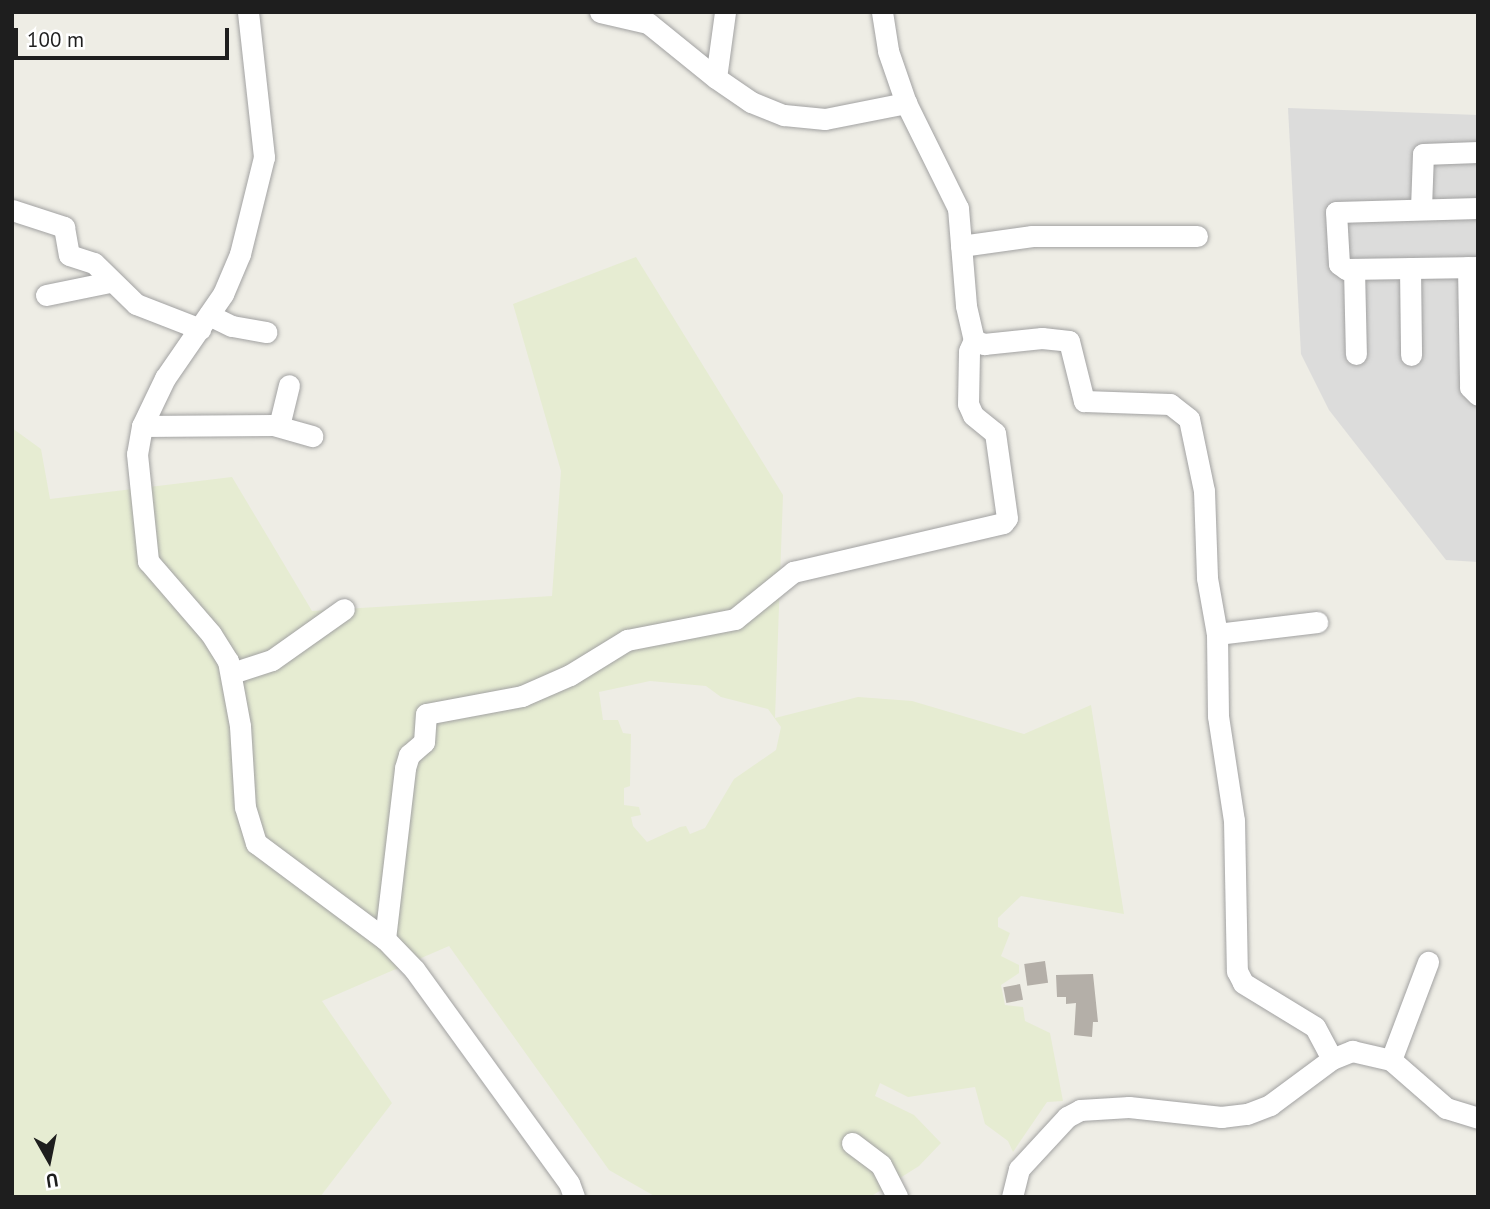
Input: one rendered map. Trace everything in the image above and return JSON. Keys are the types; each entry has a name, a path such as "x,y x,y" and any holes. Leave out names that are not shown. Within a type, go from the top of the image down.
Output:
{"street":[{"path":"248,12 264,157 240,254 205,322 153,398 142,426 137,454 148,561 211,634 232,673 244,807 251,835 263,849 385,939 433,993 569,1182 574,1197"},
{"path":"600,12 648,23 716,78 768,110 806,119 840,117 906,103"},
{"path":"716,78 725,12"},
{"path":"385,939 405,768 407,758 424,742 426,714 522,696 570,675 627,640 729,621 793,572 1003,523 1007,518 995,433 973,415 968,404 969,351 974,340 955,197 906,103 888,51 882,12"},
{"path":"1421,208 1423,153 1478,152"},
{"path":"1478,208 1337,210 1339,264 1354,269 1473,267 1470,387 1478,395"},
{"path":"12,210 64,227 67,253 94,263 110,282 136,304 205,322 266,332"},
{"path":"961,246 1032,236 1197,236"},
{"path":"1410,268 1411,355"},
{"path":"1354,269 1356,354"},
{"path":"47,295 110,282"},
{"path":"974,340 984,344 1042,338 1069,341 1084,401 1170,404 1186,414 1204,491 1207,578 1217,634 1218,716 1236,844 1237,971 1243,983 1315,1027 1332,1059"},
{"path":"279,426 289,386"},
{"path":"142,426 279,426 312,436"},
{"path":"232,673 272,660 344,609"},
{"path":"1217,634 1317,622"},
{"path":"1391,1060 1428,962"},
{"path":"1012,1197 1018,1168 1067,1117 1080,1110 1129,1107 1221,1117 1247,1114 1287,1094 1332,1059 1363,1051 1391,1060 1446,1108 1478,1118"},
{"path":"852,1143 881,1165 897,1197"}],"shaded area":[{"path":"1288,108 1478,115 1478,562 1446,560 1329,410 1301,354"}],"green space":[{"path":"636,257 783,495 775,718 858,697 912,701 1024,734 1091,705 1124,914 1021,896 998,918 998,927 1010,933 1001,956 1019,965 1019,973 1001,985 1005,1005 1023,1007 1025,1021 1050,1033 1063,1101 1047,1102 1013,1152 1008,1141 985,1124 975,1087 908,1097 880,1083 875,1096 914,1115 941,1143 919,1166 870,1197 656,1197 609,1170 449,946 322,1001 392,1103 320,1197 12,1197 12,428 41,449 50,499 232,477 312,611 552,596 561,471 513,304","holes":["650,681 706,686 721,697 768,709 781,727 776,750 734,779 705,828 690,834 686,826 680,827 647,842 633,826 631,817 641,815 639,807 624,805 624,788 630,786 631,734 623,733 618,720 603,720 599,692"]}],"building":[{"path":"1045,961 1048,983 1027,986 1024,964"},
{"path":"1093,974 1098,1022 1093,1022 1092,1037 1074,1035 1076,1003 1066,1004 1066,997 1057,997 1056,975"},
{"path":"1020,984 1023,1000 1006,1003 1003,987"}]}
